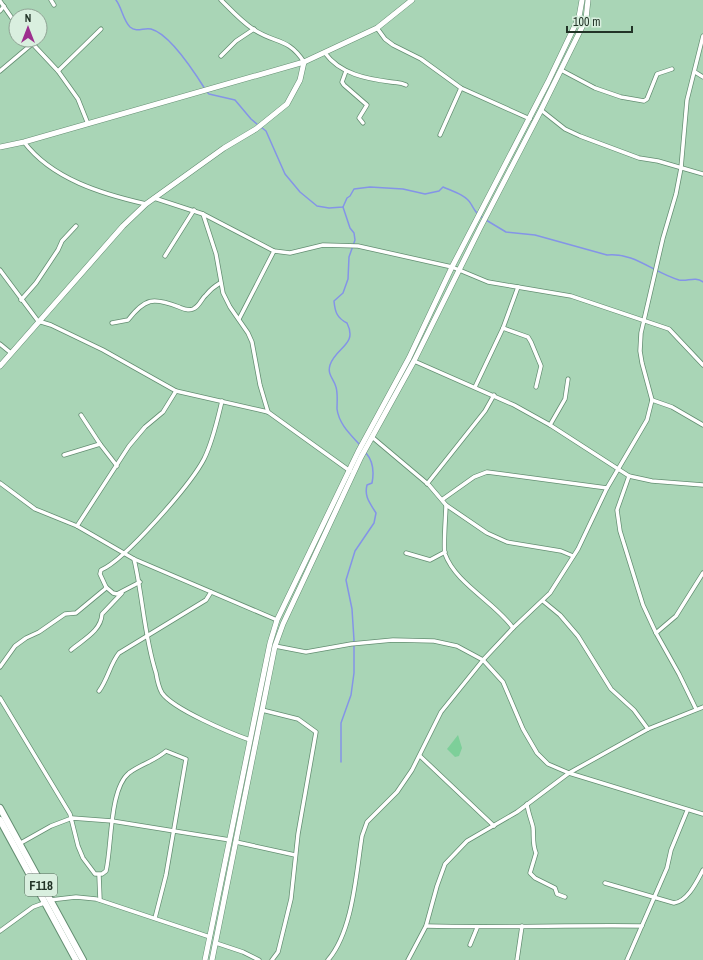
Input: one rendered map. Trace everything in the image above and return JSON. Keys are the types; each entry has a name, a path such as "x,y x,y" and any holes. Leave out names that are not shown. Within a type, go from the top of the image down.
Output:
{"main road":[{"path":"0,147 24,142 304,62 377,28 412,0"},
{"path":"205,960 270,643 278,620 350,471 414,361 491,206 541,110 579,18 582,0"},
{"path":"367,443 372,437 452,266 530,118 551,83 561,70 586,19 588,0"},
{"path":"0,366 123,226 146,204 224,148 256,129 287,104 300,80 304,62"},
{"path":"212,960 275,646 283,624 320,548 359,455"},
{"path":"314,545 320,548"},
{"path":"242,780 248,782"},
{"name":"F118","path":"0,808 76,960"},
{"name":"F118","path":"0,820 82,960"},
{"path":"221,885 227,886"}],"street":[{"path":"51,0 54,5"},
{"path":"221,0 254,29 288,44 296,51 304,62"},
{"path":"0,1 8,12"},
{"path":"0,11 4,6"},
{"path":"377,28 385,39 393,45 430,65 461,88 530,118"},
{"path":"58,71 101,29"},
{"path":"220,56 236,41 254,29"},
{"path":"328,960 344,933 362,836 367,822 397,792 420,756 441,712 483,660 513,628 543,602 573,556 607,488 647,420 652,400 640,351 644,320 658,258 676,194 681,168 684,120 687,100 703,36"},
{"path":"0,70 27,48"},
{"path":"36,48 58,71 78,99 88,124"},
{"path":"325,53 331,62 356,75 391,82 400,82 406,85"},
{"path":"561,70 594,88 621,97 644,101 647,99 657,74 672,69"},
{"path":"346,71 342,82 367,105 359,118 363,123"},
{"path":"695,72 703,78"},
{"path":"440,135 461,88"},
{"path":"541,110 572,133 639,158 703,174"},
{"path":"24,142 33,154 77,183 105,195 146,204"},
{"path":"154,198 194,210 274,251 290,253 323,245 358,246 452,266 488,282 571,296 669,329 703,366"},
{"path":"165,256 194,210"},
{"path":"203,214 216,254 220,283 224,293 252,342 260,385 268,412"},
{"path":"21,300 36,283 58,250 62,241 76,226"},
{"path":"239,319 274,251"},
{"path":"0,270 2,275 38,321 51,325 104,350 176,391 268,412 350,471"},
{"path":"112,323 128,320 138,307 146,302 155,300 162,300 186,310 192,309 197,307 205,295 220,283"},
{"path":"475,387 503,328 518,287"},
{"path":"503,328 528,337 531,342 540,366 536,387"},
{"path":"0,344 11,353"},
{"path":"414,361 443,375 494,395 550,425 618,468 628,476 652,481 703,486"},
{"path":"550,425 565,399 568,379"},
{"path":"77,526 84,512 117,466 129,446 145,427 163,412 176,391"},
{"path":"428,484 485,411 494,395"},
{"path":"652,400 672,407 703,425"},
{"path":"122,592 113,593 106,587 100,574 101,570 125,553 192,478 204,460 222,402"},
{"path":"81,415 100,444 117,466"},
{"path":"372,437 428,484 443,499 446,505 445,552 453,567 473,589 502,614 513,628"},
{"path":"64,456 100,444"},
{"path":"443,499 474,477 487,472 607,488"},
{"path":"628,476 618,504 617,517 643,605 656,633 680,674 696,709"},
{"path":"0,483 35,510 77,526 134,559 278,620"},
{"path":"446,505 487,533 500,539 561,551 573,556"},
{"path":"406,553 430,560 445,552"},
{"path":"134,559 140,582 146,636 162,692 172,702 220,728 250,740"},
{"path":"656,633 676,616 703,572"},
{"path":"71,650 98,628 102,623 102,614 122,592 140,582"},
{"path":"0,667 15,646 20,642 52,624 65,614 76,613 106,587"},
{"path":"99,691 106,680 112,661 119,653 206,600 211,592"},
{"path":"543,602 560,615 578,636 611,689 634,710 648,729"},
{"path":"275,646 314,652 351,644 393,640 434,641 457,646 483,660 506,686 523,729 537,753 548,764 569,773 687,811 703,814"},
{"path":"0,698 72,818 74,833 83,858 92,871 99,875 105,873 107,869 112,821 118,791 122,781 130,773 158,759 166,751 186,759 166,875 155,918"},
{"path":"408,960 426,926 437,886 446,864 467,841 528,804 569,773 648,729 703,706"},
{"path":"262,710 298,719 316,732 295,855 291,899 278,952 272,960"},
{"path":"420,756 494,826"},
{"path":"528,804 529,818 533,826 532,845 536,853 530,873 535,878 556,888 557,894 565,897"},
{"path":"627,960 668,868 671,850 687,811"},
{"path":"19,844 51,826 72,818 112,821 230,840"},
{"path":"236,842 295,855"},
{"path":"605,883 670,902 679,902 696,884 703,870"},
{"path":"99,875 100,900"},
{"path":"0,931 33,907 47,902 76,897 100,900 210,937"},
{"path":"426,926 477,928 522,926 642,926"},
{"path":"517,960 522,926"},
{"path":"470,945 477,928"},
{"path":"216,943 243,952 259,960"}],"green space":[{"path":"458,735 462,748 459,756 455,757 447,749"}],"waterway":[{"path":"116,0 130,27 135,30 151,29 166,38 181,55 205,89"},
{"path":"207,92 209,94 235,100 258,125"},
{"path":"261,127 266,131 285,174 300,192 317,206 329,208 343,207 347,198 354,189 370,187 403,189 425,194 439,191 443,187 466,198 476,212 483,218"},
{"path":"343,207 350,228 354,233 355,240 349,257 348,279 343,293 334,301 337,314 347,323 350,330 350,336 345,346 333,359 329,372 337,390 337,409 340,419 360,445"},
{"path":"486,220 506,232 535,235 607,255 626,257 679,280 697,279 703,282"},
{"path":"341,762 341,723 351,695 354,673 352,609 346,580 355,551 374,523 376,513 368,500 366,493 367,485 372,483 373,475 372,463 366,453"}]}
